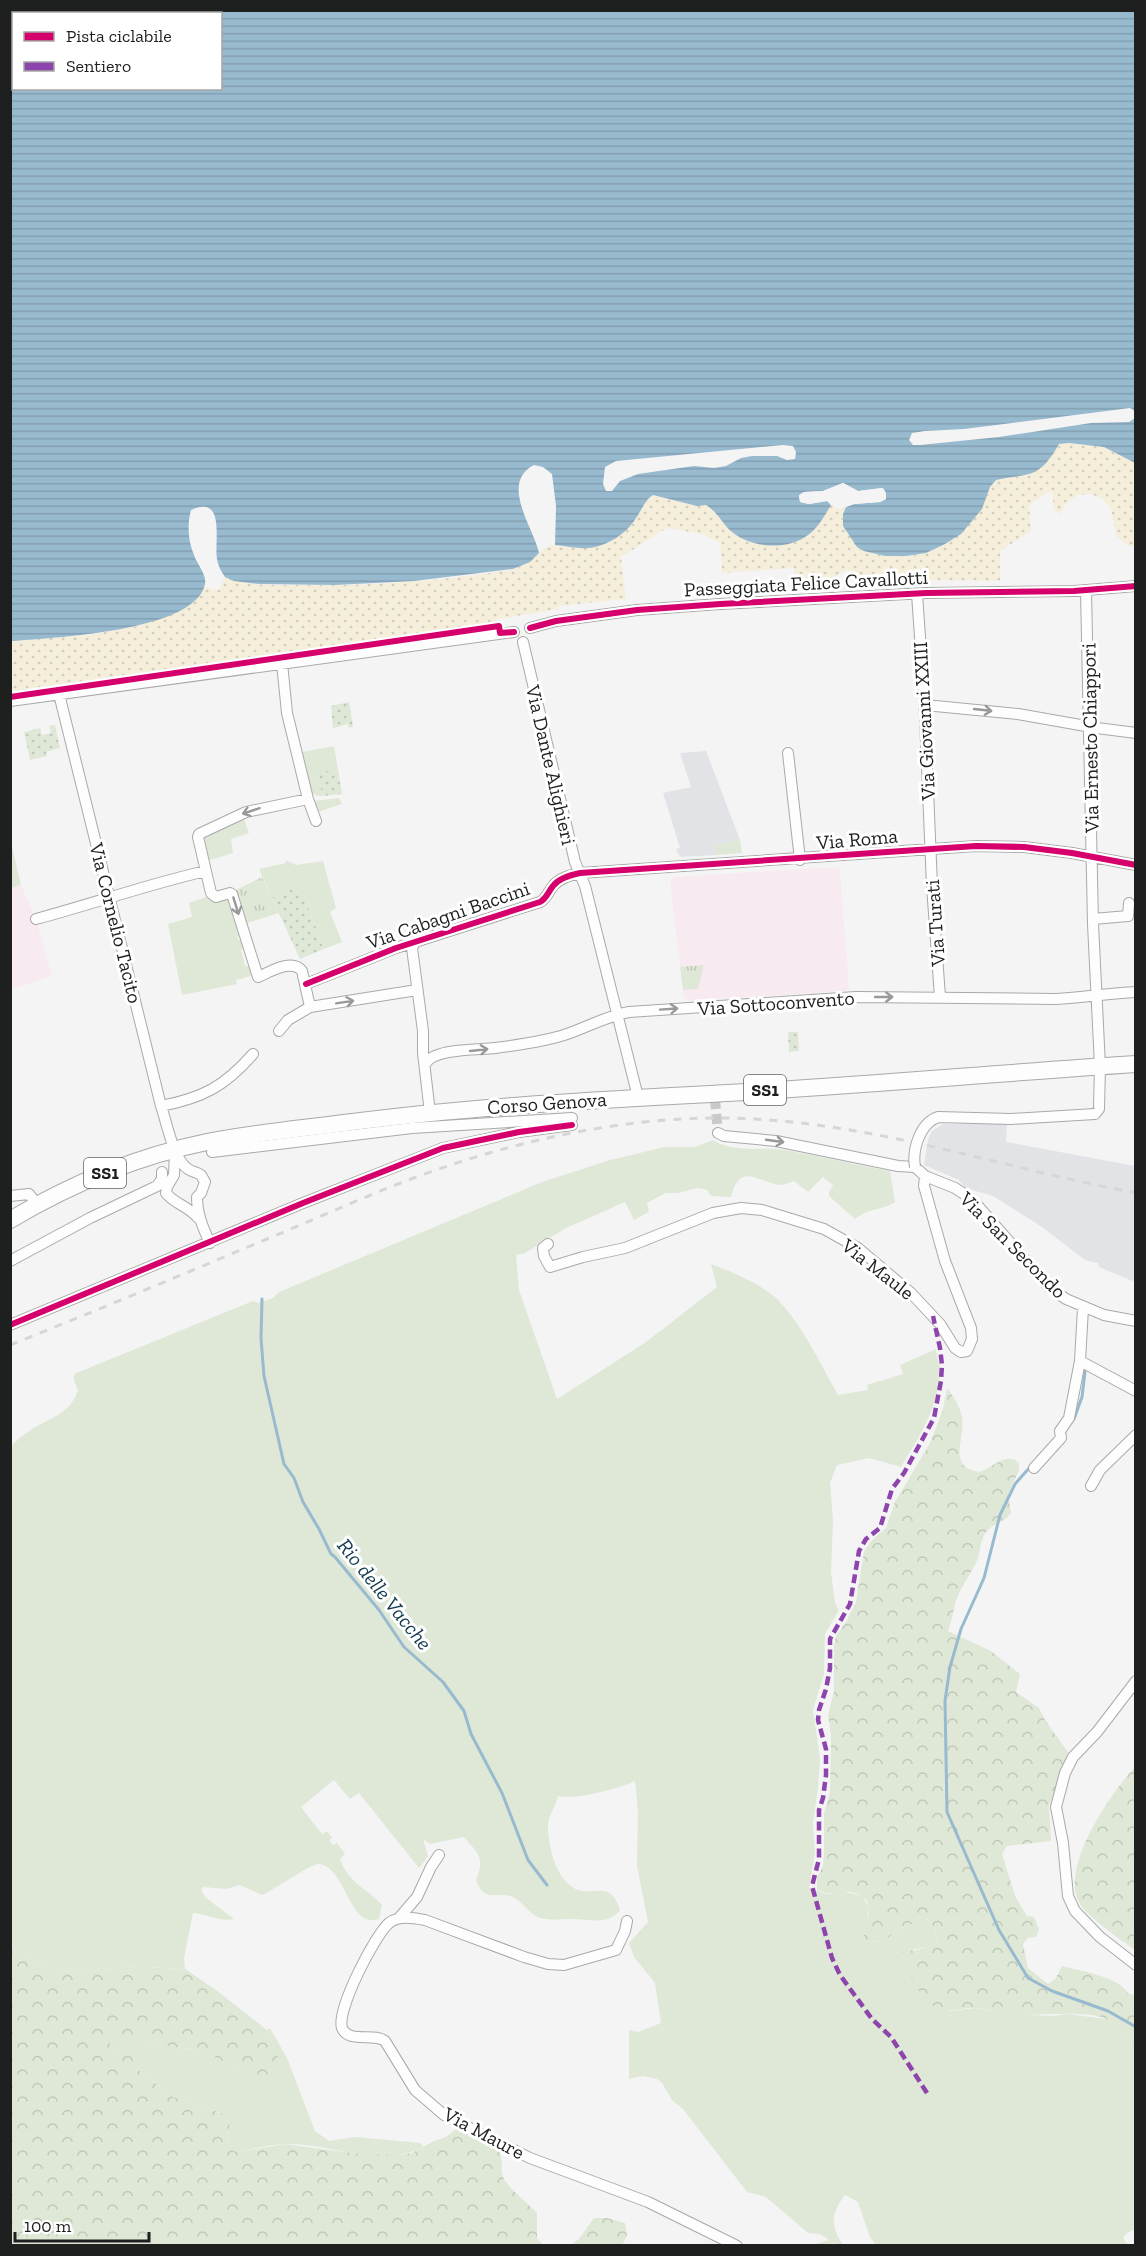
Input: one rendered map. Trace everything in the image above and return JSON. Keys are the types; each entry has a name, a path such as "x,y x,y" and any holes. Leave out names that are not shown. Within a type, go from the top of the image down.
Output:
{"main road":[{"name":"SS1","path":"1100,1066 1136,1064"},
{"name":"Corso Genova","path":"10,1220 100,1174 175,1150 228,1138 430,1113 560,1101 715,1096 1100,1066"}],"street":[{"name":"Passeggiata Felice Cavallotti","path":"530,628 556,621 664,608 917,594 1086,591 1136,586"},
{"name":"Via Ernesto Chiappori","path":"915,1167 914,1160 921,1131 930,1121 938,1117 1011,1119 1095,1114 1099,1109 1100,1066 1093,919 1086,591"},
{"name":"Via Giovanni XXIII","path":"917,594 925,705 930,849"},
{"path":"522,624 530,628 531,637 523,642 516,639 514,632 516,627 522,624"},
{"path":"10,701 514,632"},
{"name":"Via Dante Alighieri","path":"523,642 575,862 580,873 618,1014 638,1097"},
{"path":"282,663 287,713 308,799 316,821"},
{"name":"Via Cornelio Tacito","path":"58,694 161,1106 175,1150"},
{"path":"925,705 1018,714 1136,733"},
{"path":"788,753 800,860"},
{"path":"308,799 246,812 199,834 213,896 232,894 258,977 292,964 299,966 306,984 310,1007"},
{"name":"Via Roma","path":"580,873 800,860 976,846 1024,847 1136,865"},
{"name":"Via Turati","path":"930,849 940,997"},
{"path":"36,919 110,899 154,883 206,871"},
{"name":"Via Cabagni Baccini","path":"306,984 415,942 540,902 547,897 555,884 568,875 580,873"},
{"path":"1093,919 1128,916 1129,903"},
{"name":"Via Cabagni Baccini","path":"415,942 412,948 423,1031 430,1113"},
{"path":"279,1031 288,1020 310,1007 417,990"},
{"name":"Via Sottoconvento","path":"425,1064 429,1058 439,1054 497,1048 563,1036 618,1014 856,997 1089,998 1098,994 1136,992"},
{"path":"161,1106 188,1101 206,1094 238,1072 253,1054"},
{"path":"212,1152 412,1128 528,1125 572,1121"},
{"path":"10,1325 443,1148 528,1125"},
{"path":"717,1133 731,1137 776,1141 898,1166 915,1167"},
{"path":"175,1150 184,1166 201,1175 204,1182 201,1193 197,1197 200,1221"},
{"path":"175,1150 174,1175 167,1186 166,1193 170,1198 192,1210 210,1243"},
{"name":"Via San Secondo","path":"915,1167 926,1176 955,1188 972,1201 1049,1287 1066,1299 1083,1308 1136,1321"},
{"path":"10,1261 98,1213 157,1186 162,1179 162,1172"},
{"name":"Via Maule","path":"548,1244 543,1248 544,1256 550,1267 625,1248 713,1213 741,1208 773,1213 824,1229 858,1248 910,1292 940,1324 955,1348 961,1352 967,1351 972,1340 971,1328 945,1261 924,1186 926,1176"},
{"path":"10,1196 29,1194 38,1204"},
{"path":"1034,1468 1061,1434 1070,1418 1080,1361 1083,1308"},
{"path":"1080,1361 1136,1391"},
{"path":"1091,1486 1100,1470 1136,1435"},
{"path":"1136,1682 1097,1732 1073,1757 1065,1773 1056,1807 1063,1843 1068,1896 1075,1911 1106,1942 1136,1965"},
{"path":"399,1918 417,1897 439,1855"},
{"path":"399,1918 410,1917 425,1920 524,1957 564,1965 616,1950 627,1921"},
{"name":"Via Maure","path":"399,1918 390,1923 375,1941 352,1986 341,2018 345,2032 363,2037 381,2038 415,2090 444,2115 530,2158 648,2202 737,2246"}],"shaded area":[{"path":"706,751 740,840 714,845 716,855 680,857 676,849 680,848 663,793 691,787 680,753"},
{"path":"10,842 21,885 36,919 52,976 11,989"},
{"path":"837,867 840,870 849,989 689,1001 684,997 670,882 674,877"},
{"path":"943,1124 1007,1124 1006,1142 1135,1166 1135,1282 1099,1267 1098,1263 1085,1260 1042,1227 993,1196 965,1188 959,1180 924,1165 928,1139 932,1131"}],"green space":[{"path":"349,702 353,727 349,728 348,724 333,728 331,706"},
{"path":"55,725 60,748 46,752 47,756 30,760 24,732 40,728 42,735 51,733 49,726"},
{"path":"334,746 338,770 318,773 322,796 316,795 310,789 302,752"},
{"path":"338,770 342,794 322,796 318,772"},
{"path":"339,798 342,804 318,812 313,801"},
{"path":"243,816 249,833 231,839 233,853 207,861 203,838"},
{"path":"740,840 742,853 716,855 714,845"},
{"path":"11,842 21,885 10,888"},
{"path":"286,860 296,865 323,861 336,908 330,912 342,942 324,949 300,887 272,898 259,869 286,863"},
{"path":"262,877 279,913 244,924 234,891"},
{"path":"300,886 324,949 300,959 272,898"},
{"path":"230,896 241,936 237,937 238,940 242,939 245,948 241,949 245,966 250,965 252,973 250,976 236,980 237,984 182,995 168,924 192,917 189,903 206,897 214,901"},
{"path":"704,965 698,989 683,990 680,967"},
{"path":"788,1032 798,1032 799,1051 789,1052"},
{"path":"713,1140 730,1147 785,1150 890,1171 895,1202 855,1219 829,1196 833,1185 823,1177 808,1192 794,1181 780,1185 751,1176 739,1180 731,1197 711,1196 707,1190 698,1188 678,1193 666,1193 647,1203 649,1212 634,1220 625,1202 566,1228 525,1253 516,1255 519,1290 557,1399 646,1342 717,1287 711,1264 756,1284 779,1301 804,1334 838,1395 868,1390 867,1385 903,1374 900,1365 936,1349 940,1372 936,1398 926,1422 901,1467 869,1458 837,1465 830,1483 833,1520 831,1572 835,1603 839,1610 825,1634 824,1674 813,1710 820,1758 813,1823 815,1854 809,1888 823,1893 842,1891 862,1896 869,1907 866,1929 863,1934 866,1940 884,1940 905,1926 928,1919 935,1929 937,1942 926,1948 913,1949 950,2011 976,2008 1003,2014 1053,2016 1067,2014 1107,2019 1118,2025 1135,2045 1135,2229 1123,2238 1126,2243 1133,2245 876,2245 870,2237 858,2202 845,2195 837,2208 834,2220 836,2232 843,2245 836,2245 833,2242 833,2245 812,2245 829,2240 820,2234 808,2233 766,2197 747,2192 683,2109 672,2100 662,2083 657,2079 643,2076 629,2079 629,2030 638,2032 661,2023 655,1983 634,1957 629,1943 648,1922 637,1866 638,1811 635,1781 597,1793 558,1796 548,1822 553,1859 565,1881 578,1890 605,1891 616,1900 620,1910 604,1920 544,1919 536,1916 510,1896 483,1892 476,1880 480,1866 479,1857 464,1837 430,1844 423,1839 428,1856 419,1868 359,1793 350,1799 334,1780 301,1807 322,1834 327,1831 332,1838 329,1840 333,1845 337,1843 345,1854 340,1859 348,1874 382,1905 379,1919 369,1920 361,1915 336,1875 319,1864 262,1895 240,1885 226,1889 203,1887 201,1890 205,1897 234,1919 193,1913 184,1958 185,1969 125,1966 79,1974 43,1966 10,1946 10,1447 26,1433 70,1405 78,1391 74,1374 253,1301 258,1303 273,1298 279,1292 542,1182 610,1160 665,1147 695,1147"},
{"path":"947,1388 962,1417 960,1458 963,1464 979,1472 1004,1460 1014,1460 1019,1463 1019,1470 1008,1494 1011,1513 986,1532 976,1563 957,1599 948,1631 991,1651 1020,1674 1016,1692 1039,1708 1070,1755 1049,1806 1051,1841 1007,1846 1002,1854 1015,1896 1027,1916 1034,1917 1039,1929 1036,1937 1028,1938 1023,1944 1028,1968 1048,1984 1056,1978 1062,1966 1089,1972 1116,1982 1129,1994 1135,1995 1135,2045 1117,2025 1098,2016 1015,2015 979,2008 950,2010 935,2007 918,1990 901,1953 926,1948 937,1942 935,1929 928,1919 905,1926 885,1940 866,1940 863,1934 869,1913 867,1901 853,1893 823,1893 817,1890 817,1878 823,1866 824,1814 830,1792 831,1736 828,1715 834,1691 836,1636 856,1602 864,1552 871,1541 886,1528 895,1502 930,1443 943,1409"},
{"path":"1135,1767 1135,1950 1086,1911 1077,1898 1075,1883 1077,1866 1092,1828 1114,1793"},
{"path":"10,1946 43,1966 79,1974 125,1966 185,1969 267,2030 277,2054 279,2067 275,2079 249,2075 213,2056 189,2049 149,2044 125,2035 111,2035 110,2047 120,2053 133,2055 133,2066 173,2097 221,2113 230,2123 228,2136 231,2150 237,2152 285,2144 360,2154 399,2155 412,2153 446,2137 457,2128 499,2150 504,2178 537,2213 537,2238 543,2245 11,2245"},
{"path":"270,2028 287,2058 315,2131 329,2141 355,2137 421,2143 423,2147 389,2156 372,2156 301,2144 266,2146 237,2152 231,2150 228,2136 230,2123 221,2113 173,2097 133,2066 133,2055 120,2053 110,2047 111,2035 125,2035 149,2044 201,2052 249,2075 277,2054 267,2030"},
{"path":"594,2218 607,2218 625,2223 627,2236 622,2245 571,2245 579,2239"}],"sand":[{"path":"1059,444 1104,447 1135,463 1135,546 1128,546 1116,536 1111,508 1101,498 1091,494 1078,495 1066,503 1060,514 1054,510 1052,490 1029,505 1031,531 1000,551 1000,581 943,580 863,584 857,573 847,570 838,574 834,586 796,589 794,568 722,573 720,543 703,534 667,528 621,557 626,599 559,606 559,609 497,619 497,622 11,691 11,641 88,635 138,626 198,598 204,587 219,590 225,577 262,585 353,585 432,580 510,570 523,565 553,545 589,548 653,495 697,506 706,505 715,510 726,525 770,546 799,540 821,521 831,505 839,509 846,507 843,514 864,551 906,556 926,553 945,544 996,480 1026,475"}],"water":[{"path":"11,11 1135,11 1135,463 1104,447 1059,444 1040,469 1026,475 996,480 990,487 982,509 961,534 926,553 906,556 885,556 857,547 843,526 843,514 846,507 886,499 882,488 858,491 843,483 823,491 804,492 799,495 800,502 809,504 827,501 831,505 812,532 790,544 770,546 749,541 732,532 706,505 697,506 653,495 628,529 610,542 589,548 555,545 556,506 552,474 543,467 534,465 524,473 519,483 522,506 539,553 530,562 513,569 414,581 335,585 259,584 234,581 225,577 217,559 217,531 214,514 209,508 202,507 191,510 189,521 190,544 205,581 196,600 176,613 150,622 56,638 11,641"}],"pier":[{"path":"1130,408 1135,411 1135,418 1129,422 1091,423 999,437 920,445 913,445 909,440 912,433 925,431 964,429"},
{"path":"783,445 793,446 796,452 795,459 752,456 714,468 694,466 638,474 620,481 612,491 606,491 603,484 605,467 616,461"},
{"path":"843,483 858,491 883,488 886,499 843,508 853,501 883,497 881,491 858,494 843,486 824,493 802,497 809,501 828,498 833,506 827,501 809,504 800,502 799,496 804,492 823,491"}],"waterway":[{"name":"Rio delle Vacche","path":"262,1299 261,1338 264,1376 284,1464 294,1478 303,1502 331,1554 379,1610 404,1647 443,1682 464,1711 471,1734 502,1793 528,1860 547,1885"},
{"path":"1074,1419 1082,1397 1085,1372"},
{"path":"1031,1466 1015,1484 1000,1515 984,1578 961,1629 950,1667 945,1701 947,1812 999,1930 1028,1978 1052,1991 1108,2011 1136,2027"}],"tunnel":[{"path":"715,1099 718,1133"}],"railway":[{"path":"10,1345 436,1170 513,1146 633,1123 714,1118 802,1123 898,1139 1136,1193"}],"marked path":[{"path":"927,2093 891,2037 872,2019 840,1975 832,1958 812,1886 819,1859 819,1810 826,1775 826,1749 818,1720 830,1668 830,1639 850,1604 859,1551 866,1539 880,1528 892,1489 904,1473 934,1418 942,1365 933,1316"}],"cycle path":[{"path":"530,628 556,621 637,610 720,604 926,593 1074,591 1136,586"},
{"path":"10,697 499,626 500,633 514,632"},
{"path":"306,984 396,948 540,902 558,881 580,873 976,846 1024,847 1136,865"},
{"path":"10,1325 303,1203 443,1148 519,1132 572,1125"}]}
